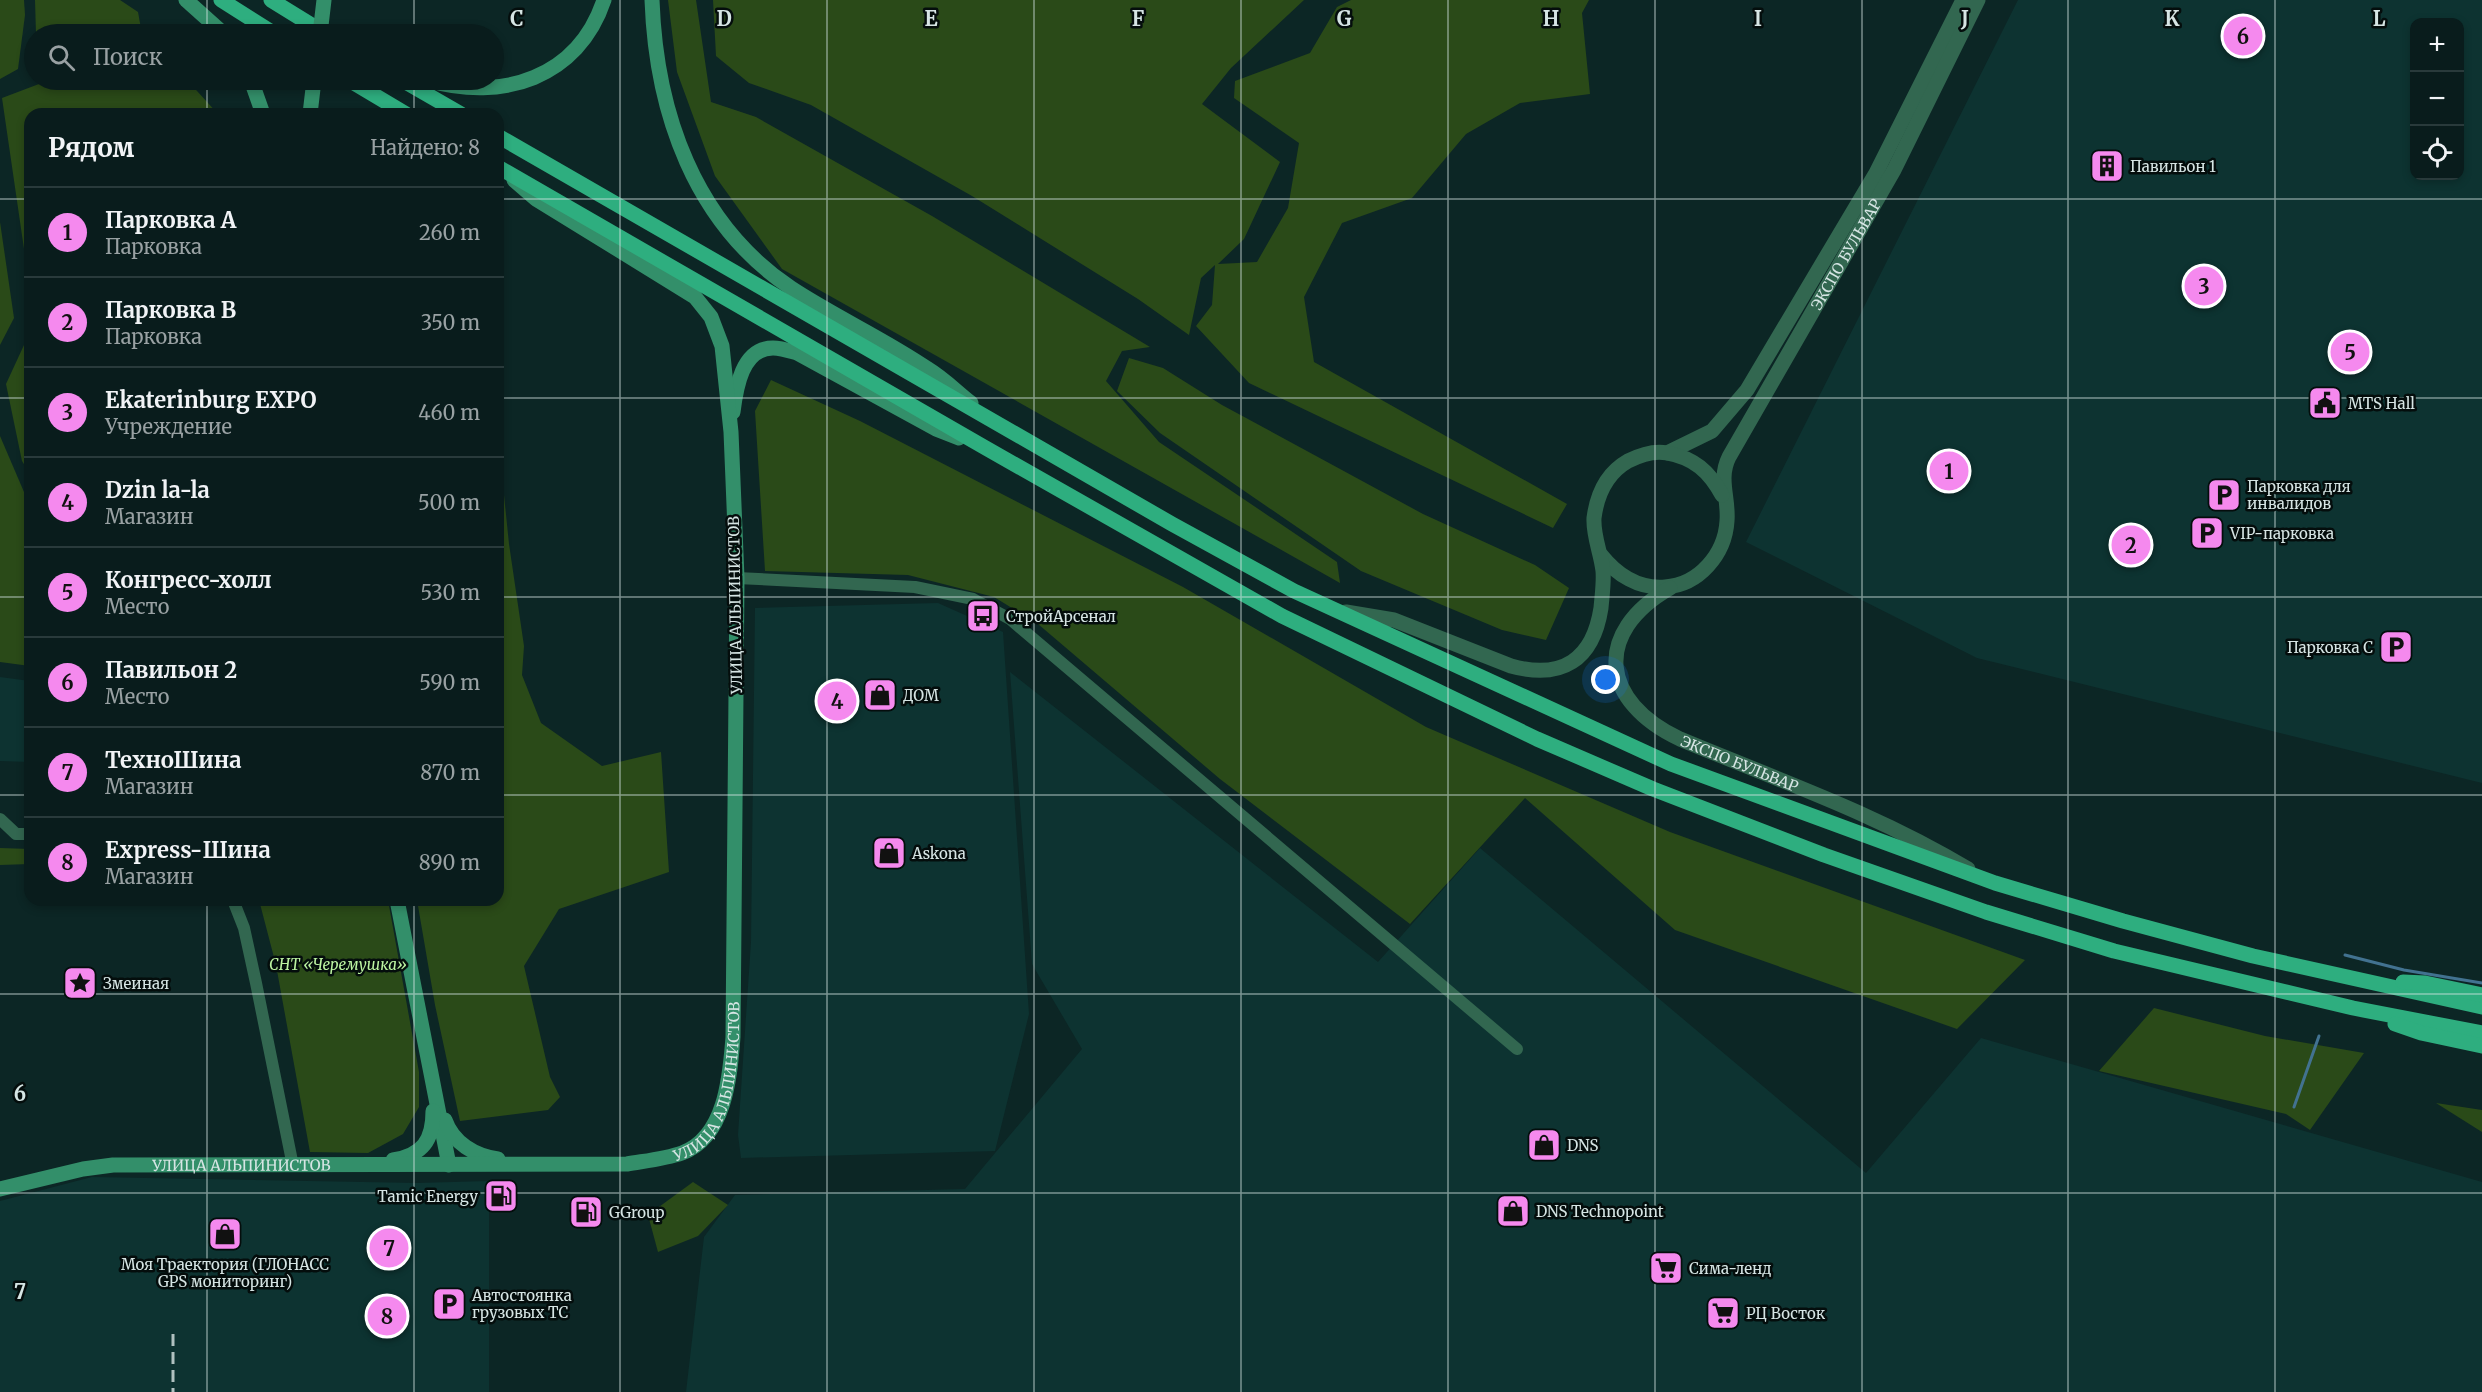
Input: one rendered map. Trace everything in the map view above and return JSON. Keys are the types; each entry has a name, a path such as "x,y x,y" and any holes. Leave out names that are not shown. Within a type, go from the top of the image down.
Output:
{"main road":[{"path":"186,0 213,24"},
{"path":"221,0 260,24"},
{"path":"271,0 308,24"},
{"path":"324,0 324,24"},
{"path":"504,88 540,75 576,48 595,22 604,0"},
{"path":"652,0 656,55 673,131 692,176 723,226 774,276 930,369 987,416"},
{"path":"255,90 261,108"},
{"path":"311,108 313,90"},
{"path":"366,90 396,108"},
{"path":"419,90 451,108"},
{"path":"504,139 1172,524 1328,608 1695,774 1983,878 2133,924 2253,956 2482,1007"},
{"path":"504,171 1282,616 1537,739 1653,789 1824,855 1986,912 2114,951 2353,1008 2482,1033"},
{"path":"504,172 536,199 677,285 695,297 704,307 722,346 731,432"},
{"path":"731,432 735,394 744,367 756,352 772,348 797,352 936,429 984,447"},
{"name":"УЛИЦА АЛЬПИНИСТОВ","path":"0,1189 82,1169 113,1165 627,1164 682,1153 700,1142 720,1114 729,1085 734,1037 737,578 731,432"},
{"path":"398,906 449,1165"},
{"path":"2361,980 2425,983 2482,995"},
{"path":"2353,1008 2421,1033 2482,1046"},
{"path":"348,1166 410,1156 424,1145 432,1128 428,1057"},
{"path":"436,1094 448,1129 460,1143 490,1158 539,1164"}],"street":[{"name":"ЭКСПО БУЛЬВАР","path":"1667,453 1712,431 1747,390 1876,173 1963,0"},
{"name":"ЭКСПО БУЛЬВАР","path":"1978,0 1894,170 1729,457 1723,475 1727,522 1724,537 1712,561 1691,579 1672,586 1640,609 1621,636 1616,662 1617,678 1622,692 1641,714 1665,732 1875,819 1940,852 1983,878"},
{"name":"ЭКСПО БУЛЬВАР","path":"1328,608 1394,620 1525,670 1552,671 1578,657 1594,636 1602,595 1601,555 1594,520 1599,496 1608,478 1623,464 1636,458 1654,452 1667,453 1686,458 1705,470 1712,478 1726,507"},
{"name":"ЭКСПО БУЛЬВАР","path":"1601,555 1611,567 1636,583 1654,587 1672,586"},
{"path":"737,578 915,587 973,599 1010,619 1517,1049"},
{"path":"0,819 16,834 24,834"},
{"path":"235,906 244,928 256,983 292,1166"}],"shaded area":[{"path":"2018,0 2482,0 2482,783 1977,658 1746,542"},
{"path":"938,603 1003,632 1029,1014 995,1151 741,1158 738,1135 751,942 755,608"},
{"path":"1010,672 1378,962 1480,848 1866,1173 1981,1038 2482,1182 2482,1392 686,1392 704,1237 735,1195 965,1189 1082,1049 1032,964"},
{"path":"0,677 24,680 24,762 0,761"},
{"path":"92,1177 417,1183 489,1181 489,1392 0,1392 0,1201"}],"green space":[{"path":"0,0 24,0 25,15 18,69 0,79"},
{"path":"35,0 120,0 138,12 140,24 36,24"},
{"path":"668,0 696,0 711,102 756,117 932,216 1150,347 1122,351 1106,381 1159,442 1337,562 1340,583 782,269 715,176 677,72"},
{"path":"713,0 1304,0 1231,68 1202,104 1280,162 1244,239 1218,264 1257,262 1288,208 1299,143 1234,98 1235,81 1310,53 1337,7 1351,0 1589,0 1582,13 1590,94 1520,103 1466,134 1412,198 1342,223 1304,297 1314,362 1567,504 1553,528 1249,383 1196,326 1212,305 1215,265 1201,278 1189,335 1138,299 972,196 811,105 749,83 716,56"},
{"path":"24,90 196,90 213,108 24,108 24,249 2,98"},
{"path":"0,222 14,318 0,345"},
{"path":"24,345 24,464 22,461 6,384"},
{"path":"1129,358 1163,368 1222,405 1423,514 1535,565 1569,588 1546,640 1502,630 1361,571 1160,433 1117,391"},
{"path":"771,380 860,421 1183,587 1426,727 1670,832 2025,960 1957,1029 1675,930 1525,798 1410,924 1220,779 1038,624 994,597 908,575 765,571 755,411"},
{"path":"0,436 24,492 24,665 0,662"},
{"path":"504,495 524,646 522,675 541,723 602,766 661,752 669,872 559,909 524,966 550,1077 560,1097 548,1110 460,1121 435,1005 418,906 504,906"},
{"path":"0,848 24,849 24,864 0,865"},
{"name":"СНТ «Черемушка»","path":"261,906 389,906 419,1072 419,1107 403,1134 368,1153 310,1152 276,965"},
{"path":"2154,1008 2265,1036 2364,1053 2310,1130 2286,1114 2099,1071"},
{"path":"2436,1103 2482,1110 2482,1132"},
{"path":"693,1182 728,1205 698,1236 658,1252 648,1215"}],"waterway":[{"path":"2345,955 2404,970 2482,983"},
{"path":"2294,1107 2319,1036"}],"railway":[{"path":"173,1334 173,1392"}],"place":[{"name":"Павильон 2","path":"2243,36"},
{"name":"Павильон 1","path":"2107,166"},
{"name":"Ekaterinburg EXPO","path":"2204,286"},
{"name":"Конгресс-холл","path":"2350,352"},
{"name":"MTS Hall","path":"2325,403"},
{"name":"Парковка A","path":"1949,471"},
{"name":"Парковка для инвалидов","path":"2224,495"},
{"name":"VIP-парковка","path":"2207,533"},
{"name":"Парковка B","path":"2131,545"},
{"name":"СтройАрсенал","path":"983,616"},
{"name":"Парковка C","path":"2396,647"},
{"name":"ДОМ","path":"880,695"},
{"name":"Dzin la-la","path":"837,701"},
{"name":"Askona","path":"889,853"},
{"name":"Змеиная","path":"80,983"},
{"name":"DNS","path":"1544,1145"},
{"name":"Tamic Energy","path":"501,1196"},
{"name":"DNS Technopoint","path":"1513,1211"},
{"name":"GGroup","path":"586,1212"},
{"name":"Моя Траектория (ГЛОНАСС GPS мониторинг)","path":"225,1234"},
{"name":"ТехноШина","path":"389,1248"},
{"name":"Сима-ленд","path":"1666,1268"},
{"name":"Автостоянка грузовых ТС","path":"449,1304"},
{"name":"РЦ Восток","path":"1723,1313"},
{"name":"Express-Шина","path":"387,1316"}]}
